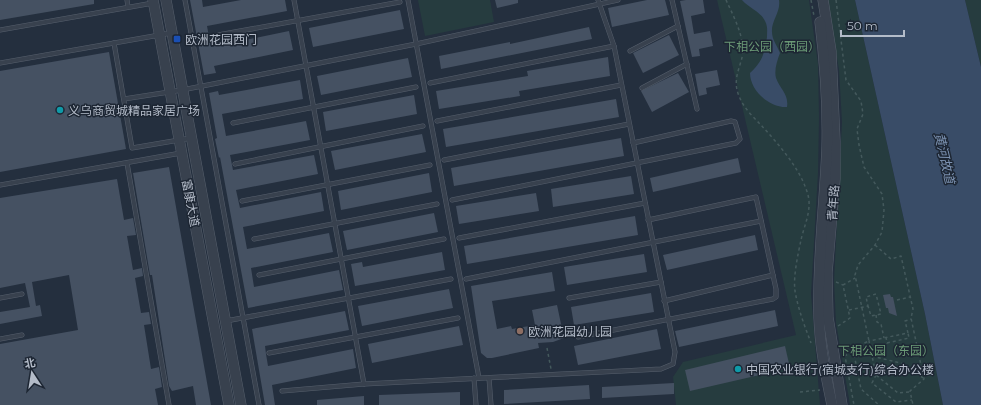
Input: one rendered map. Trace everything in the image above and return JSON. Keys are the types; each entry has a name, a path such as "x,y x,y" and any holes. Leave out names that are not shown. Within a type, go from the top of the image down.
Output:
{"street":[{"name":"富康大道","path":"166,0 241,405"},
{"name":"青年路","path":"816,0 824,59 827,145 818,273 819,319 825,371 832,405"},
{"name":"青年路","path":"823,0 831,51 835,141 834,179 827,273 830,332 842,405"},
{"name":"富康大道","path":"153,1 228,405"},
{"path":"825,371 829,405"},
{"path":"836,373 846,405"},
{"path":"235,374 247,405"}],"lane":[{"path":"127,0 128,7"},
{"path":"185,0 259,405"},
{"path":"294,0 364,384"},
{"path":"408,0 477,378 476,405"},
{"path":"124,99 182,90 416,44 598,2 618,0"},
{"path":"672,0 697,109"},
{"path":"0,30 128,7 153,1"},
{"path":"218,35 400,2"},
{"path":"282,391 364,384 661,370 673,364 675,352 614,46 598,2"},
{"path":"630,51 678,26"},
{"path":"0,63 172,33"},
{"path":"114,43 132,148 191,138"},
{"path":"430,83 614,46"},
{"path":"642,88 687,64"},
{"path":"437,121 621,85"},
{"path":"233,123 416,87"},
{"path":"452,200 637,164 736,143 740,139 737,124 732,122 633,143"},
{"path":"444,160 629,124"},
{"path":"235,164 423,126"},
{"path":"0,185 181,153"},
{"path":"127,163 169,405"},
{"path":"242,201 430,165"},
{"path":"578,337 773,299 777,293 756,198 648,220"},
{"path":"459,238 645,203"},
{"path":"254,238 437,204"},
{"path":"466,279 761,221"},
{"path":"259,275 444,239"},
{"path":"664,301 773,275"},
{"path":"225,321 451,279"},
{"path":"569,298 661,282"},
{"path":"0,298 22,294"},
{"path":"269,353 458,318"},
{"path":"0,339 22,335"},
{"path":"490,378 491,405"}],"path":[{"path":"726,0 740,34 743,50 736,76 739,97 786,155 804,184 809,197 808,213 803,228 797,258 795,290 803,323 814,348"},
{"path":"836,0 846,80 861,101 863,114 857,129 864,167 882,194 884,210 882,232 858,265 856,278 876,375 872,383 896,402 912,400"},
{"path":"874,245 891,259 901,256 911,297 913,309 911,319 924,378"},
{"path":"830,332 850,318 843,286 856,278"},
{"path":"876,294 881,314 871,316 868,306 866,296 876,294"},
{"path":"897,300 911,297"},
{"path":"848,310 868,306"},
{"path":"876,315 877,322 881,324 887,343 909,338 905,321 911,319"},
{"path":"854,405 845,356 853,349 869,341 908,333"},
{"path":"547,348 552,375"},
{"path":"853,349 861,389 880,405"},
{"path":"872,356 904,364 924,378"},
{"path":"876,375 898,393 910,392 924,378"},
{"path":"800,392 821,390"},
{"path":"910,392 913,405"}],"green space":[{"path":"418,0 490,0 494,22 425,36"},
{"name":"下相公园（西园）","path":"717,0 809,0 818,64 818,173 811,294 820,405 676,405 673,377 683,362 796,335"},
{"name":"下相公园（东园）","path":"827,0 855,0 925,314 943,405 850,405 836,323 834,281 842,122 839,70"},
{"path":"965,0 981,0 981,67"}],"water":[{"path":"742,0 779,0 779,9 773,24 772,35 780,53 775,75 787,99 787,107 780,107 767,101 753,86 750,73 758,65 762,57 767,37 767,27 761,15"},
{"name":"黄河故道","path":"855,0 965,0 981,67 981,405 943,405 925,314"}],"building":[{"path":"0,0 94,0 94,4 0,20"},
{"path":"190,0 202,0 203,7 241,0 285,0 287,11 207,26 211,47 289,31 293,50 214,66 216,73 204,75"},
{"path":"495,0 518,0 518,3 497,8"},
{"path":"647,0 665,0 669,15 612,27 608,8"},
{"path":"703,0 705,13 691,16 694,34 710,31 713,46 699,49 700,56 692,57 680,1"},
{"path":"400,10 404,29 313,47 309,28"},
{"path":"589,27 592,39 441,69 439,56 510,42 510,44"},
{"path":"669,35 679,55 643,73 633,53"},
{"name":"义乌商贸城精品家居广场","path":"109,52 126,149 0,172 0,71"},
{"path":"608,57 610,76 519,91 520,96 439,109 436,91 528,76 527,71"},
{"path":"408,58 412,77 321,95 317,76"},
{"path":"717,70 720,85 706,88 707,94 699,96 695,74"},
{"path":"678,73 689,92 652,112 641,91"},
{"path":"300,80 303,99 222,114 226,136 306,121 310,140 230,155 233,170 314,155 318,174 236,190 240,208 321,192 324,211 243,227 247,249 329,233 333,252 251,268 254,287 339,270 343,290 248,308 220,157 219,158 215,139 217,138 209,93 218,91 219,95"},
{"path":"414,95 417,114 326,131 323,112"},
{"path":"616,99 619,117 446,147 443,129"},
{"path":"422,134 426,152 335,170 331,151"},
{"path":"621,138 624,156 454,186 451,168"},
{"path":"738,158 741,172 653,192 650,178"},
{"path":"169,167 211,405 196,405 193,386 172,391 169,386 152,275 150,275 133,173"},
{"path":"429,173 432,192 341,210 338,191"},
{"path":"631,176 634,194 553,207 551,189"},
{"path":"117,179 124,220 133,218 136,235 127,236 133,270 142,268 143,276 135,278 141,313 149,312 151,324 144,325 151,369 159,367 162,387 155,389 158,405 0,405 0,344 78,330 69,275 32,282 36,306 40,305 42,316 0,324 0,312 30,307 25,283 0,288 0,198"},
{"path":"536,193 539,211 459,224 456,206"},
{"path":"434,213 438,232 347,250 343,231"},
{"path":"635,216 638,235 467,264 464,246"},
{"path":"755,235 758,250 667,270 663,255"},
{"path":"442,252 445,270 355,286 351,264 362,262 363,267"},
{"path":"644,254 647,272 567,285 564,267"},
{"name":"欧洲花园幼儿园","path":"552,272 555,291 492,301 497,329 511,326 512,329 535,325 532,310 557,305 564,338 553,342 538,343 539,348 487,358 481,353 471,286"},
{"path":"449,289 453,308 362,326 358,306"},
{"path":"651,293 654,312 574,325 571,307"},
{"path":"890,294 891,297 893,297 897,316 889,313 888,308 886,308 883,295"},
{"path":"775,310 778,326 679,347 675,331"},
{"path":"345,311 349,330 265,346 268,366 353,349 356,368 272,385 275,405 265,405 252,329"},
{"path":"459,326 463,345 372,363 368,344"},
{"path":"657,329 661,349 578,365 574,346"},
{"name":"中国农业银行(宿城支行)综合办公楼","path":"785,346 790,368 690,391 685,370"},
{"path":"674,383 674,394 602,398 602,387"},
{"path":"589,385 590,399 504,404 504,390"},
{"path":"460,392 460,405 379,405 379,395"},
{"path":"364,396 364,405 317,405 317,400"}],"place":[{"name":"欧洲花园西门","path":"177,39"},
{"name":"义乌商贸城精品家居广场","path":"60,110"},
{"name":"欧洲花园幼儿园","path":"520,331"},
{"name":"中国农业银行(宿城支行)综合办公楼","path":"738,369"}]}
